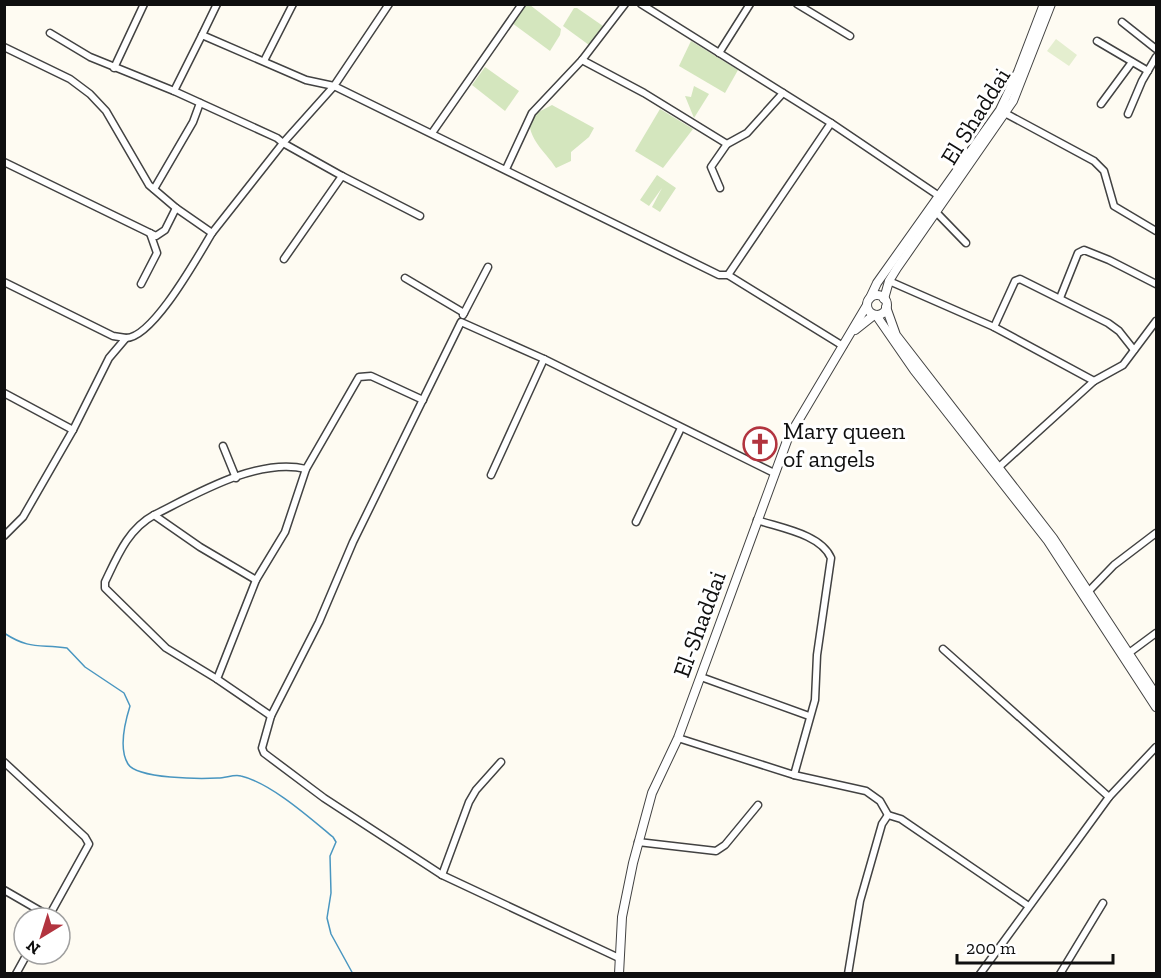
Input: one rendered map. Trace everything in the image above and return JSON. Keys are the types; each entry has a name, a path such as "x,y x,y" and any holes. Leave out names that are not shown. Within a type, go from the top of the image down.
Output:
{"street":[{"path":"114,68 143,6 135,4"},
{"path":"174,91 217,4"},
{"path":"264,61 293,4"},
{"path":"4,282 113,336 134,338 150,325 213,233 283,143 334,86 389,4"},
{"path":"432,133 522,4"},
{"path":"506,169 532,113 582,60 625,4"},
{"path":"641,4 831,123 942,198 1002,112 1044,4"},
{"path":"718,53 750,4"},
{"path":"797,4 850,36"},
{"name":"El Shaddai","path":"1002,112 1018,90 1052,4"},
{"path":"1122,22 1156,49"},
{"path":"50,33 70,47 114,68 174,91 277,138 342,176 420,216"},
{"path":"202,35 306,80 334,86 719,275 728,275 843,346"},
{"path":"1097,41 1148,70"},
{"path":"4,47 70,79 90,94 106,111 145,179 176,208 213,233"},
{"path":"1128,114 1156,57"},
{"path":"582,60 644,93 727,144"},
{"path":"1101,104 1132,62"},
{"path":"720,188 711,167 727,144 755,124 783,93"},
{"path":"154,189 193,122 200,103"},
{"path":"1002,112 1094,161 1104,171 1114,206 1156,231"},
{"path":"728,275 831,123"},
{"path":"4,162 156,236 160,234 176,208"},
{"path":"284,259 342,176"},
{"name":"El Shaddai","path":"885,303 889,281 936,212 942,198"},
{"name":"El-Shaddai","path":"620,974 622,917 638,842 652,793 678,738 788,438 854,331 877,283 942,198"},
{"path":"936,212 966,243"},
{"path":"141,284 157,253 150,233"},
{"path":"1060,298 1078,253 1084,250 1156,284"},
{"path":"488,267 353,542 319,622 270,716 262,748 267,757 442,876 619,958"},
{"path":"405,278 464,313"},
{"path":"994,327 1017,279 1108,323 1119,331 1134,350"},
{"path":"889,281 994,327 1094,381"},
{"path":"1156,695 1088,591 1051,539 999,467 950,411 896,335 885,303 876,296 868,301 869,311 875,315 950,411 1051,539 1156,707"},
{"path":"854,331 875,315 882,314 885,303"},
{"path":"999,467 1094,381 1116,370 1156,321"},
{"path":"461,322 544,359 774,473"},
{"path":"4,536 22,517 73,429 109,358 126,338"},
{"path":"491,475 544,359"},
{"path":"217,679 256,580 285,532 306,470 359,377 371,376 423,400"},
{"path":"4,393 73,429"},
{"path":"636,522 681,428"},
{"path":"223,446 236,478"},
{"path":"270,716 217,679 166,648 105,588 105,582 122,547 141,522 236,478 272,466 292,466 306,470"},
{"path":"154,515 182,537 256,580"},
{"path":"757,520 818,542 828,551 831,558 817,655 815,700 794,775"},
{"path":"1088,591 1114,565 1156,533"},
{"path":"1129,653 1156,633"},
{"path":"943,650 1109,797"},
{"path":"701,677 809,716"},
{"path":"678,738 794,775 866,791 880,801 888,815 901,819 1027,906"},
{"path":"980,974 1027,906 1109,797 1156,747"},
{"path":"4,762 85,837 89,844 54,906"},
{"path":"442,876 476,790 501,762"},
{"path":"638,842 716,851 725,844 758,805"},
{"path":"848,974 860,901 882,824 888,815"},
{"path":"4,890 30,906"},
{"path":"1060,974 1103,903"}],"green space":[{"path":"525,5 530,5 561,29 550,51 512,23"},
{"path":"574,8 603,26 589,45 563,26"},
{"path":"1056,39 1077,55 1069,66 1047,51"},
{"path":"691,41 738,70 725,93 679,66"},
{"path":"485,67 519,91 505,111 472,85"},
{"path":"694,86 709,94 694,118 685,96 691,97"},
{"path":"552,105 594,128 589,137 571,152 571,161 556,168 534,139 529,125 529,117"},
{"path":"660,109 693,129 663,168 635,151"},
{"path":"657,175 676,188 660,212 652,207 662,188 649,206 640,200"}],"waterway":[{"path":"4,633 28,644 67,648 85,667 124,693 130,706 123,750 128,764 134,769 170,777 238,776 253,780 290,802 333,837 336,842 330,856 331,893 327,918 331,934 353,974"}],"place":[{"name":"Mary queen of angels","path":"760,444"}]}
